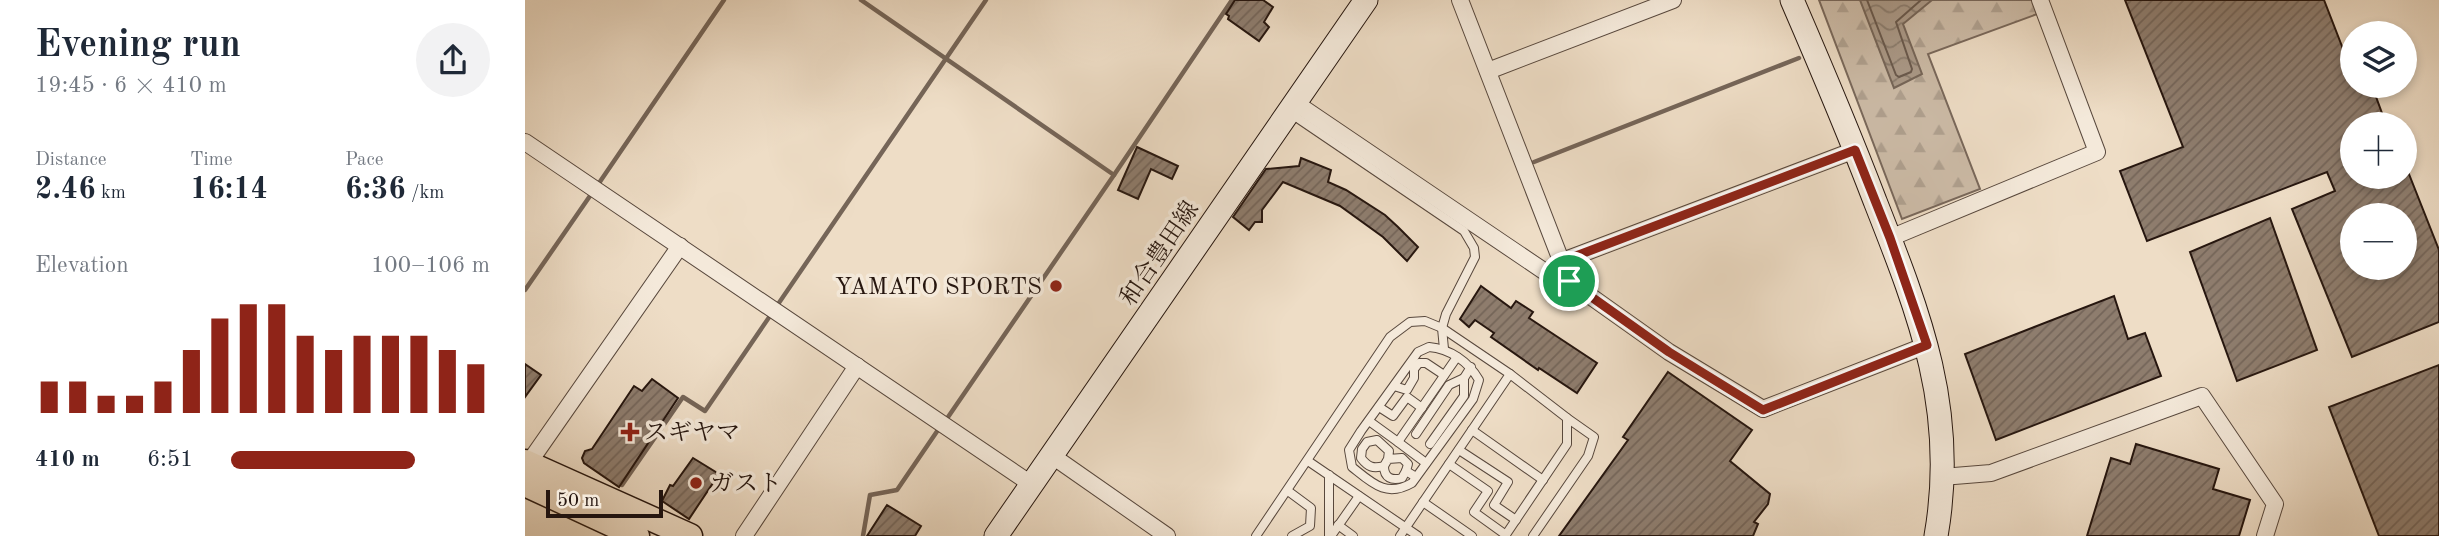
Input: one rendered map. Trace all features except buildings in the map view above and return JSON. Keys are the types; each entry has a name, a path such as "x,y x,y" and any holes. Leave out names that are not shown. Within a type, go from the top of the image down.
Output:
{"main road":[{"name":"和合豊田線","path":"996,536 1366,0"},
{"path":"1792,0 1890,238 1927,345 1938,398 1941,433 1942,477 1936,536"},
{"path":"526,470 637,536"},
{"path":"526,470 690,536"}],"street":[{"path":"1460,0 1569,281 1669,352 1763,410 1927,345"},
{"path":"1488,71 1673,0"},
{"path":"1890,238 2097,152 2040,0"},
{"path":"1291,107 1560,282 1569,281"},
{"path":"525,142 1031,484"},
{"path":"1560,262 1855,150"},
{"path":"526,470 680,246"},
{"path":"744,536 857,366"},
{"path":"1942,477 1991,473 2202,396 2275,503 2265,536"},
{"path":"1051,455 1167,536"}],"lane":[{"path":"1291,107 1464,231 1474,247 1475,257 1446,314 1442,328 1444,349"},
{"path":"1256,536 1390,337 1410,322 1425,321 1442,328 1510,374 1594,438 1588,456 1532,536"},
{"path":"1433,447 1473,399 1479,380 1471,367 1457,357 1444,349 1429,347 1418,352 1349,450 1352,467 1386,490 1401,489 1412,483 1426,463 1433,447 1464,396 1464,378 1471,367"},
{"path":"1398,442 1457,357"},
{"path":"1394,386 1407,390 1414,378 1414,369 1419,363 1426,363 1444,375"},
{"path":"1400,536 1510,374"},
{"path":"1416,434 1449,385 1464,378"},
{"path":"1379,407 1393,416 1407,397 1422,408"},
{"path":"1449,464 1488,491 1474,512 1505,535 1567,444 1567,418"},
{"path":"1369,421 1426,463"},
{"path":"1408,429 1433,447"},
{"path":"1472,430 1543,480"},
{"path":"1366,465 1361,458 1361,449 1367,442 1377,440 1389,451 1386,462 1384,472 1388,478 1402,478 1408,464 1402,458 1386,462 1374,468 1366,465"},
{"path":"1459,450 1508,482 1493,505 1516,520"},
{"path":"1308,461 1418,536"},
{"path":"1361,474 1366,465"},
{"path":"1406,471 1416,477"},
{"path":"1329,475 1330,536"},
{"path":"1288,491 1311,508 1310,526 1293,536"},
{"path":"1330,536 1359,496"},
{"path":"1423,502 1472,536"},
{"path":"1338,525 1353,536"}],"green space":[{"path":"1819,0 2035,0 2040,13 1928,54 1980,189 1902,219"}],"water":[{"path":"1860,0 1932,0 1903,24 1922,74 1894,88"}],"waterway":[{"path":"597,186 724,0"},
{"path":"861,0 1114,175 946,420"},
{"path":"622,485 683,397 705,411 986,0"},
{"path":"1114,175 1232,0"},
{"path":"1534,162 1799,58"},
{"path":"525,290 592,193"},
{"path":"863,536 870,495 897,490 940,427"}],"place":[{"name":"YAMATO SPORTS","path":"1056,286"},
{"name":"スギヤマ","path":"630,432"},
{"name":"ガスト","path":"696,483"}],"route":[{"path":"1855,150 1890,238 1927,345 1763,410 1669,352 1569,281 1560,262 1855,150"}]}
